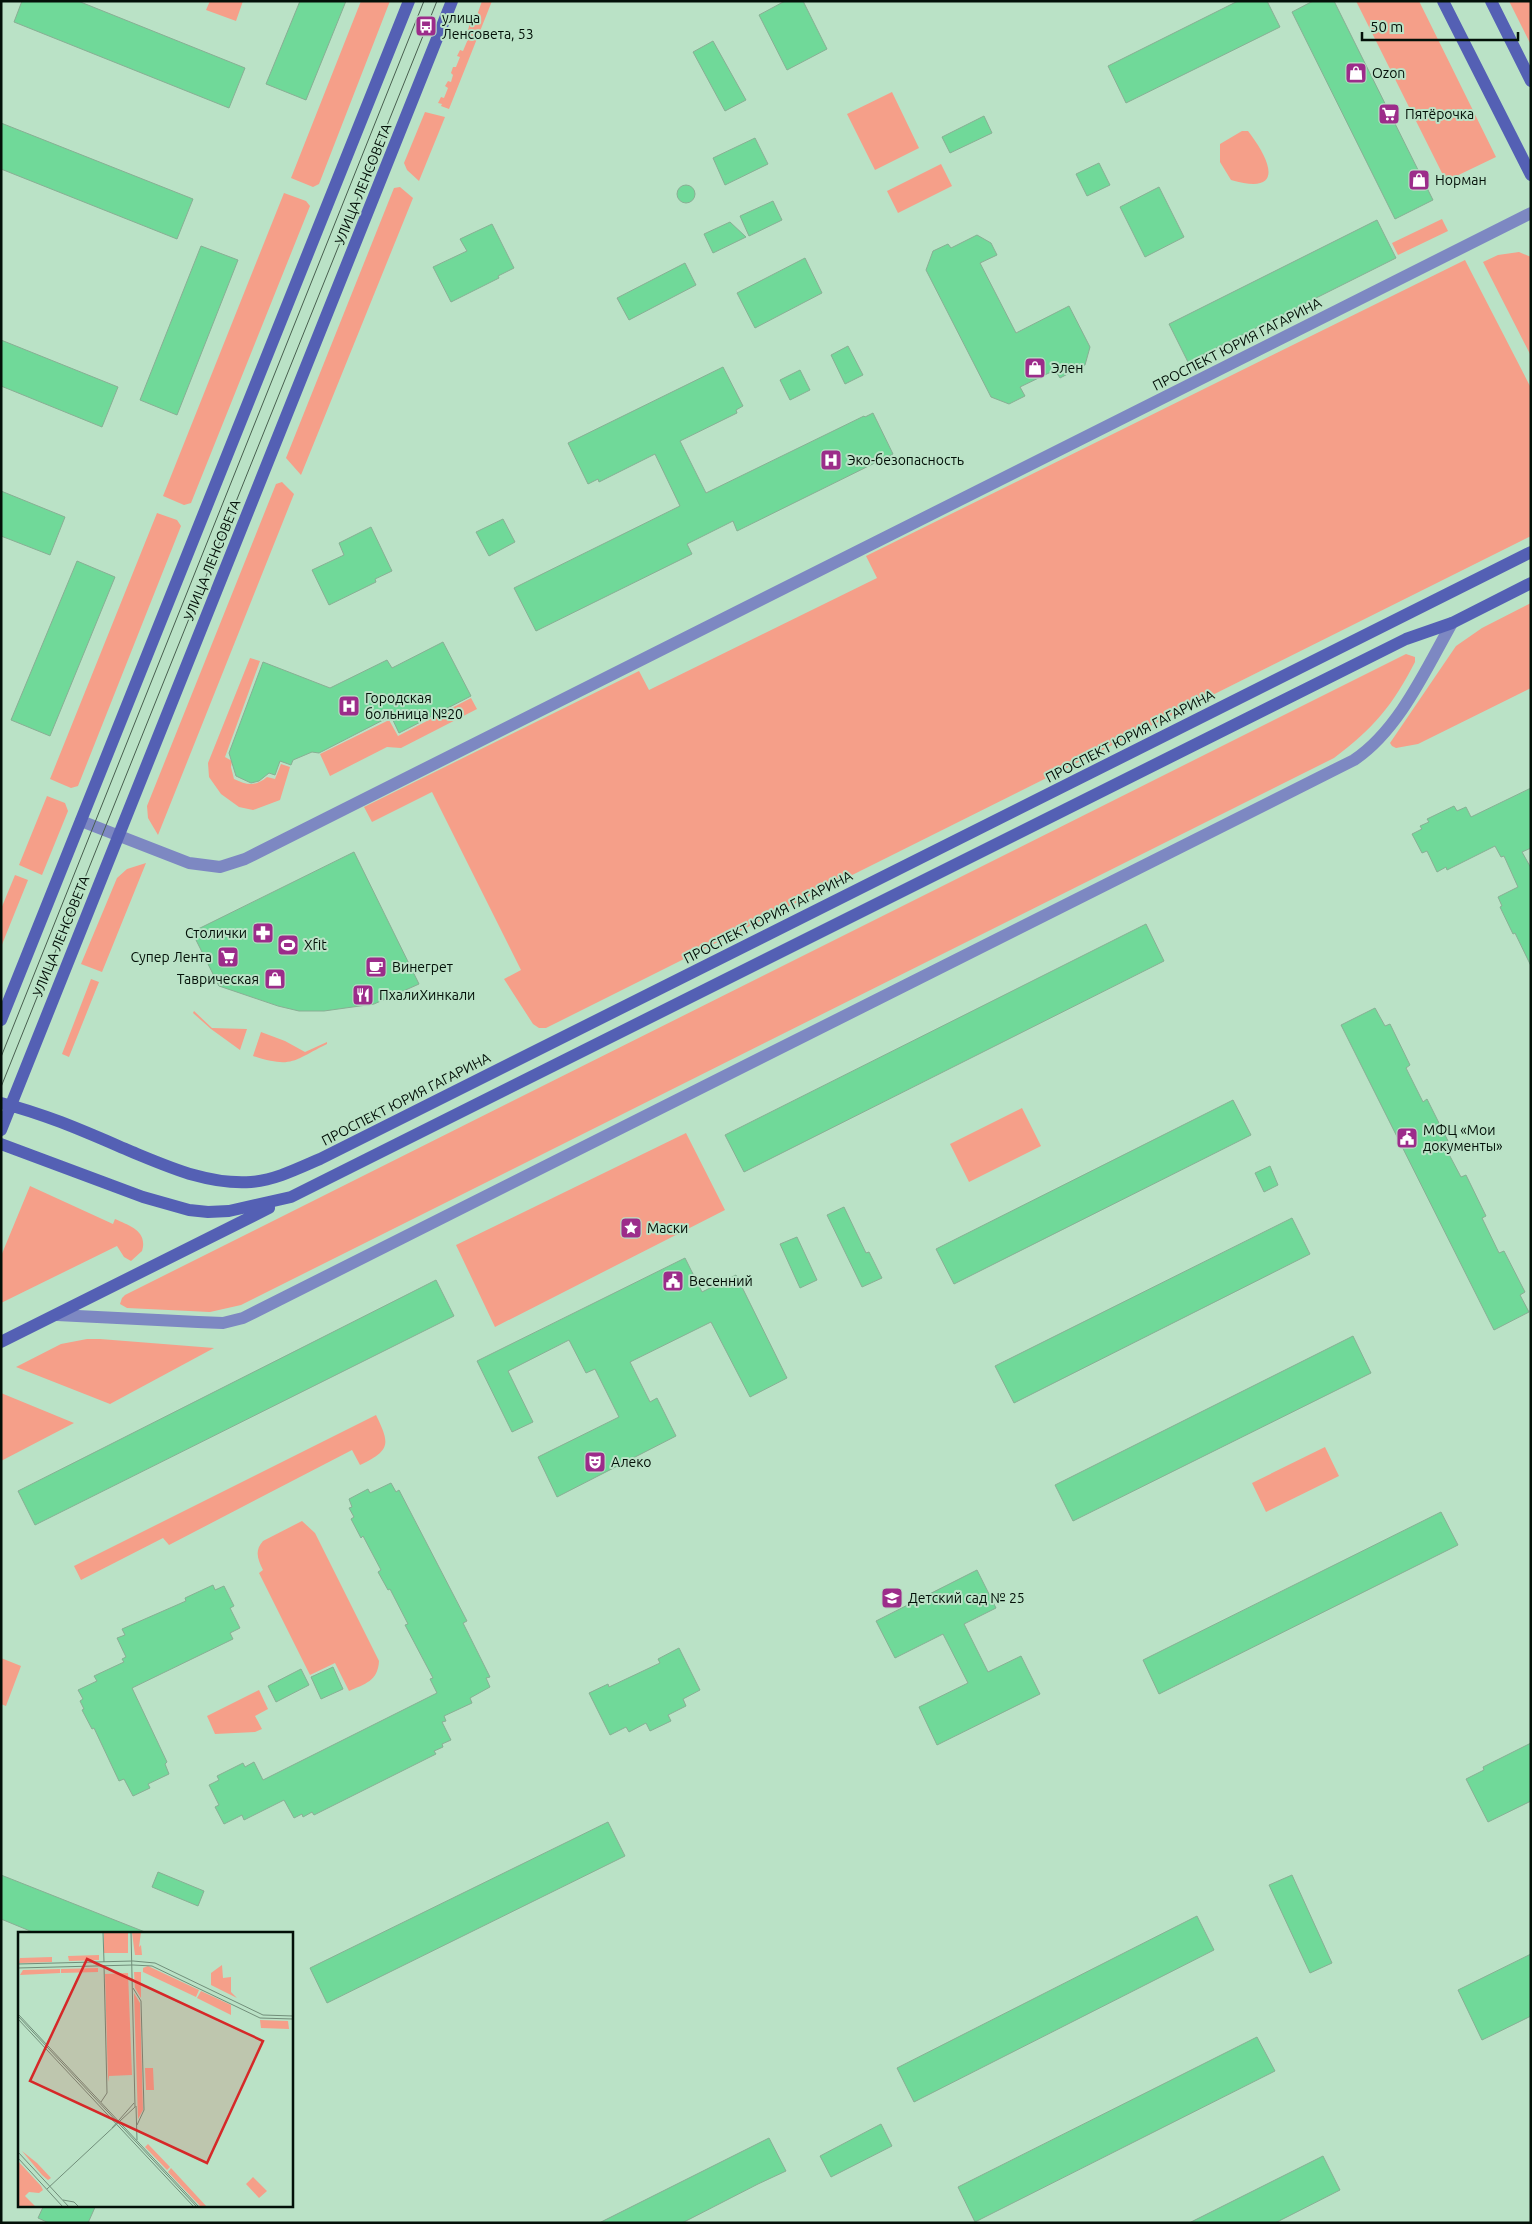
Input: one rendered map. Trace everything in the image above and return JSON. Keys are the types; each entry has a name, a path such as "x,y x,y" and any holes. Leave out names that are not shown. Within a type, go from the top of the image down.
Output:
{"main road":[{"name":"УЛИЦА ЛЕНСОВЕТА","path":"1,1020 409,1"},
{"name":"УЛИЦА ЛЕНСОВЕТА","path":"1,1130 6,1104 118,836 452,1"},
{"path":"1443,1 1531,175"},
{"path":"1491,1 1531,81"},
{"name":"ПРОСПЕКТ ЮРИЯ ГАГАРИНА","path":"6,1104 52,1118 179,1171 201,1177 233,1182 250,1182 280,1176 320,1159 1531,552"},
{"path":"1,1342 1406,639 1452,623 1531,583"},
{"path":"1,1144 143,1197 189,1210 208,1212 229,1211 291,1197"}],"street":[{"name":"ПРОСПЕКТ ЮРИЯ ГАГАРИНА","path":"81,821 189,863 220,867 232,864 506,729 1531,214"},
{"path":"57,1315 222,1323 243,1318 1354,760 1375,744 1395,718 1415,688 1452,623"}],"shaded area":[{"path":"210,1 243,1 236,21 206,10"},
{"path":"361,1 390,1 319,184 313,187 291,178"},
{"path":"482,1 492,1 449,109 438,103 441,97 444,98 448,88 445,86 448,81 451,82 453,67 456,67 460,57 457,56 460,50 463,51 471,32 468,30 470,23 474,24"},
{"path":"1356,1 1419,1 1496,157 1446,181"},
{"path":"1509,1 1531,1 1531,45"},
{"path":"892,92 919,148 875,170 847,114"},
{"path":"425,112 445,117 419,181 407,170 404,163"},
{"path":"1242,131 1248,131 1251,135 1259,146 1268,166 1266,180 1259,184 1247,184 1231,180 1220,162 1220,144"},
{"path":"941,164 952,186 898,213 887,191"},
{"path":"400,187 413,198 301,475 286,458 394,188"},
{"path":"284,193 306,201 310,206 191,503 184,505 163,496"},
{"path":"1442,219 1448,231 1398,255 1392,243"},
{"path":"1519,252 1531,257 1531,356 1483,262 1498,255"},
{"path":"1465,260 1531,388 1531,536 546,1028 539,1028 533,1024 504,979 521,970 432,792 372,822 364,807 639,671 649,690 877,578 866,556"},
{"path":"282,482 294,494 158,835 148,818 147,806 276,484"},
{"path":"157,513 177,520 181,526 78,786 71,788 50,779"},
{"path":"1531,603 1531,688 1418,744 1396,748 1392,746 1390,743 1456,646 1482,628"},
{"path":"1406,654 1415,657 1415,662 1390,704 1360,737 1334,758 241,1305 210,1312 127,1308 120,1304 125,1295"},
{"path":"250,658 260,661 225,757 232,761 231,767 234,779 247,784 255,784 267,777 275,779 281,764 290,767 280,800 253,810 239,807 221,794 209,777 208,763"},
{"path":"471,698 477,709 401,748 387,747 330,776 320,754 389,720 398,736"},
{"path":"47,796 65,803 68,811 42,875 19,865"},
{"path":"146,863 102,972 81,964 117,878 127,869"},
{"path":"15,875 28,880 1,947 1,909"},
{"path":"91,979 99,982 69,1057 62,1054"},
{"path":"194,1011 212,1028 247,1029 240,1050 211,1029 193,1013"},
{"path":"261,1032 285,1041 305,1052 327,1042 327,1044 293,1061 277,1062 266,1060 253,1056"},
{"path":"1022,1108 1041,1146 969,1182 950,1144"},
{"path":"686,1133 725,1210 495,1327 456,1245"},
{"path":"30,1186 113,1224 115,1219 132,1227 140,1234 143,1244 142,1251 131,1261 124,1257 117,1246 1,1303 1,1256"},
{"path":"87,1339 214,1348 110,1404 16,1367 61,1344"},
{"path":"1,1393 74,1423 1,1461"},
{"path":"376,1415 384,1433 385,1445 378,1455 370,1460 360,1465 352,1450 169,1545 163,1538 81,1580 74,1566"},
{"path":"1325,1447 1339,1476 1266,1512 1252,1483"},
{"path":"302,1521 315,1533 379,1661 376,1673 370,1681 349,1691 335,1663 310,1675 259,1573 263,1570 258,1559 258,1548 263,1541"},
{"path":"1,1658 21,1666 6,1706 1,1704"},
{"path":"259,1690 268,1709 255,1716 262,1729 255,1732 215,1734 207,1716"}],"building":[{"path":"22,1 78,1 245,68 229,108 14,22"},
{"path":"300,1 346,1 306,100 266,84"},
{"path":"785,1 803,1 827,49 787,70 759,15"},
{"path":"1238,1 1267,1 1280,27 1126,103 1108,66"},
{"path":"1313,1 1334,1 1433,200 1395,219 1292,12"},
{"path":"713,41 746,100 725,111 693,52"},
{"path":"984,116 992,133 950,153 942,137"},
{"path":"1,123 193,199 177,239 1,169"},
{"path":"755,138 768,164 725,185 713,158"},
{"path":"1099,163 1110,185 1087,196 1076,174"},
{"path":"686,185 692,188 695,194 692,200 686,203 680,200 677,194 680,188"},
{"path":"1159,187 1184,237 1145,257 1120,207"},
{"path":"773,201 782,220 749,236 740,216"},
{"path":"1377,220 1396,258 1188,362 1169,324"},
{"path":"730,222 746,237 713,253 704,234"},
{"path":"492,224 514,268 498,276 499,278 451,302 433,267 467,251 460,239"},
{"path":"977,235 991,243 997,255 980,263 1016,333 1069,306 1090,347 1085,365 1060,378 1055,370 1020,387 1025,396 1009,404 991,397 926,270 933,251 948,244 951,248"},
{"path":"201,246 238,260 177,415 140,400"},
{"path":"805,258 822,293 755,328 737,293"},
{"path":"685,263 696,285 629,320 617,298"},
{"path":"1,340 118,387 102,427 1,386"},
{"path":"848,346 863,375 845,384 831,355"},
{"path":"723,367 743,406 736,410 737,413 680,441 706,493 873,413 893,454 737,531 733,521 687,544 692,554 536,631 514,588 680,506 655,454 599,482 598,479 588,484 568,443"},
{"path":"800,370 810,390 790,400 780,380"},
{"path":"1,491 65,517 50,555 1,536"},
{"path":"503,519 515,542 489,556 476,532"},
{"path":"371,527 392,571 375,579 376,582 329,605 312,570 344,555 339,543"},
{"path":"77,561 115,577 50,736 11,720"},
{"name":"Городская больница №20","path":"443,642 471,696 399,733 391,716 319,753 312,752 293,760 291,765 280,761 275,775 269,773 259,781 251,783 236,776 229,753 263,662 330,688 387,660 392,668"},
{"path":"1531,788 1531,848 1522,852 1531,868 1531,966 1500,907 1502,906 1498,897 1518,887 1504,856 1501,857 1495,846 1447,870 1446,867 1437,872 1427,851 1422,853 1412,834 1422,829 1420,826 1429,822 1427,819 1454,806 1457,811 1466,807 1471,817"},
{"path":"354,852 419,984 374,1004 324,1011 299,1011 278,1006 219,986 192,932"},
{"path":"1146,924 1164,961 744,1172 725,1135"},
{"path":"1375,1008 1385,1026 1390,1024 1410,1065 1406,1068 1423,1102 1427,1099 1448,1141 1443,1143 1461,1177 1466,1175 1486,1216 1482,1218 1499,1253 1504,1251 1525,1292 1520,1295 1529,1312 1494,1330 1341,1025"},
{"path":"1233,1100 1251,1135 954,1284 936,1249"},
{"path":"1270,1166 1278,1185 1264,1192 1255,1173"},
{"path":"844,1207 866,1253 869,1252 882,1278 862,1287 827,1215"},
{"path":"1292,1218 1310,1254 1014,1403 995,1366"},
{"path":"797,1237 817,1280 800,1288 780,1244"},
{"path":"685,1258 702,1292 736,1275 787,1378 750,1397 711,1322 630,1362 650,1402 657,1398 676,1436 557,1497 538,1457 619,1417 595,1369 586,1373 569,1340 508,1371 533,1422 512,1432 477,1361"},
{"path":"436,1280 454,1316 35,1525 18,1491"},
{"path":"1353,1336 1371,1373 1073,1521 1055,1485"},
{"path":"391,1483 396,1492 399,1490 467,1621 463,1623 490,1677 486,1678 490,1687 470,1698 472,1703 444,1716 446,1721 442,1722 451,1740 442,1744 443,1747 434,1751 436,1754 314,1815 312,1812 303,1817 302,1814 294,1818 284,1800 244,1820 242,1815 224,1824 215,1807 219,1805 209,1785 219,1780 217,1776 243,1763 245,1767 254,1762 263,1780 437,1693 430,1679 433,1678 405,1625 408,1624 390,1589 388,1590 378,1572 381,1570 363,1536 361,1538 351,1519 354,1517 349,1508 352,1507 349,1499 368,1489 370,1493"},
{"path":"1441,1512 1458,1545 1159,1694 1143,1660"},
{"path":"977,1570 996,1608 964,1624 988,1672 1021,1656 1040,1694 937,1745 919,1707 968,1683 943,1634 895,1658 876,1621"},
{"path":"213,1585 215,1590 224,1586 234,1606 230,1608 240,1628 230,1633 233,1639 132,1688 167,1762 165,1764 169,1774 148,1784 150,1788 133,1796 124,1779 119,1781 94,1728 92,1729 82,1710 84,1709 80,1701 83,1699 78,1690 97,1681 94,1676 124,1662 122,1659 126,1657 117,1638 125,1635 122,1629 186,1601 185,1598"},
{"path":"679,1648 700,1690 683,1699 686,1706 668,1715 671,1721 650,1731 646,1723 629,1732 626,1727 610,1735 589,1693 608,1684 609,1687 660,1663 658,1659"},
{"path":"333,1667 343,1689 321,1699 311,1677"},
{"path":"301,1669 309,1685 276,1702 268,1686"},
{"path":"1531,1743 1531,1801 1488,1822 1466,1779 1484,1770 1483,1767"},
{"path":"608,1822 625,1856 327,2003 310,1968"},
{"path":"158,1872 204,1891 198,1906 152,1887"},
{"path":"1,1875 145,1932 33,1932 1,1919"},
{"path":"1292,1875 1332,1963 1310,1973 1269,1885"},
{"path":"1197,1916 1214,1950 914,2102 897,2068"},
{"path":"1531,1954 1531,2016 1482,2040 1458,1990"},
{"path":"1257,2037 1275,2071 975,2222 958,2187"},
{"path":"881,2124 892,2146 831,2177 820,2156"},
{"path":"769,2138 786,2171 682,2223 599,2223"},
{"path":"1323,2156 1340,2190 1275,2223 1189,2223"},
{"path":"44,2206 96,2206 88,2223 49,2223 38,2218"}],"tram line":[{"path":"1,1057 424,1"},
{"path":"1,1087 437,1"}],"place":[{"name":"улица Ленсовета, 53","path":"426,26"},
{"name":"Ozon","path":"1356,73"},
{"name":"Пятёрочка","path":"1389,114"},
{"name":"Норман","path":"1419,180"},
{"name":"Элен","path":"1035,368"},
{"name":"Эко-безопасность","path":"831,460"},
{"name":"Городская больница №20","path":"349,706"},
{"name":"Столички","path":"263,933"},
{"name":"Xfit","path":"288,945"},
{"name":"Супер Лента","path":"228,957"},
{"name":"Винегрет","path":"376,967"},
{"name":"Таврическая","path":"275,979"},
{"name":"ПхалиХинкали","path":"363,995"},
{"name":"МФЦ «Мои документы»","path":"1407,1138"},
{"name":"Маски","path":"631,1228"},
{"name":"Весенний","path":"673,1281"},
{"name":"Алеко","path":"595,1462"},
{"name":"Детский сад № 25","path":"892,1598"}]}
